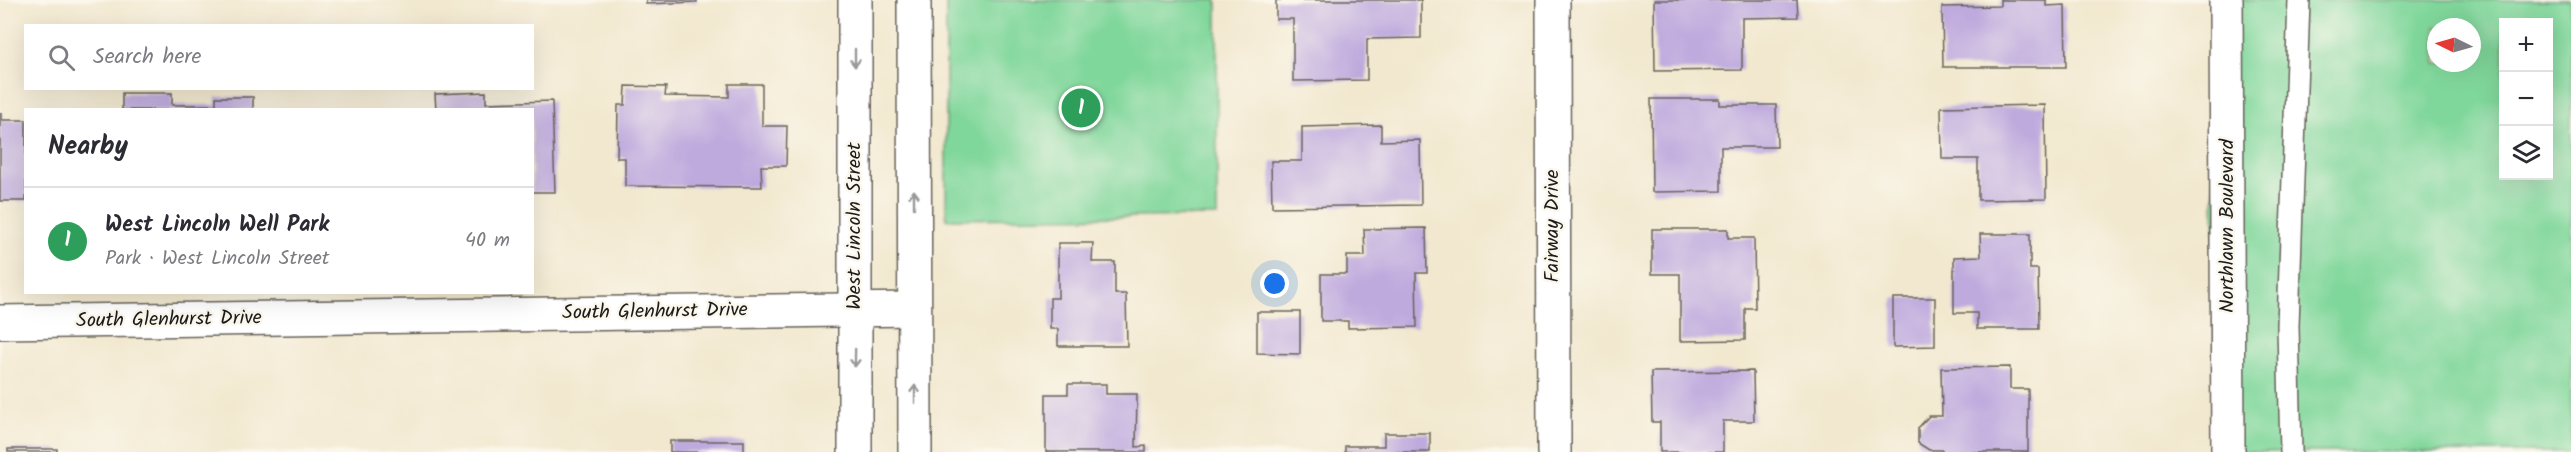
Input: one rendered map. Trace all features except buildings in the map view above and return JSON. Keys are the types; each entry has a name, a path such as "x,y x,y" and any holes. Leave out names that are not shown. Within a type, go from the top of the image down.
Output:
{"street":[{"name":"West Lincoln Street","path":"855,0 855,452"},
{"path":"914,0 915,452"},
{"name":"Fairway Drive","path":"1552,0 1554,452"},
{"name":"Northlawn Boulevard","path":"2226,0 2228,452"},
{"name":"South Glenhurst Drive","path":"0,322 914,309"}],"lane":[{"path":"2291,452 2288,326 2299,0"}],"green space":[{"path":"946,0 1217,0 1217,216 946,219"},
{"path":"2213,0 2571,0 2571,452 2216,452"}],"place":[{"name":"West Lincoln Well Park","path":"1081,108"}]}
